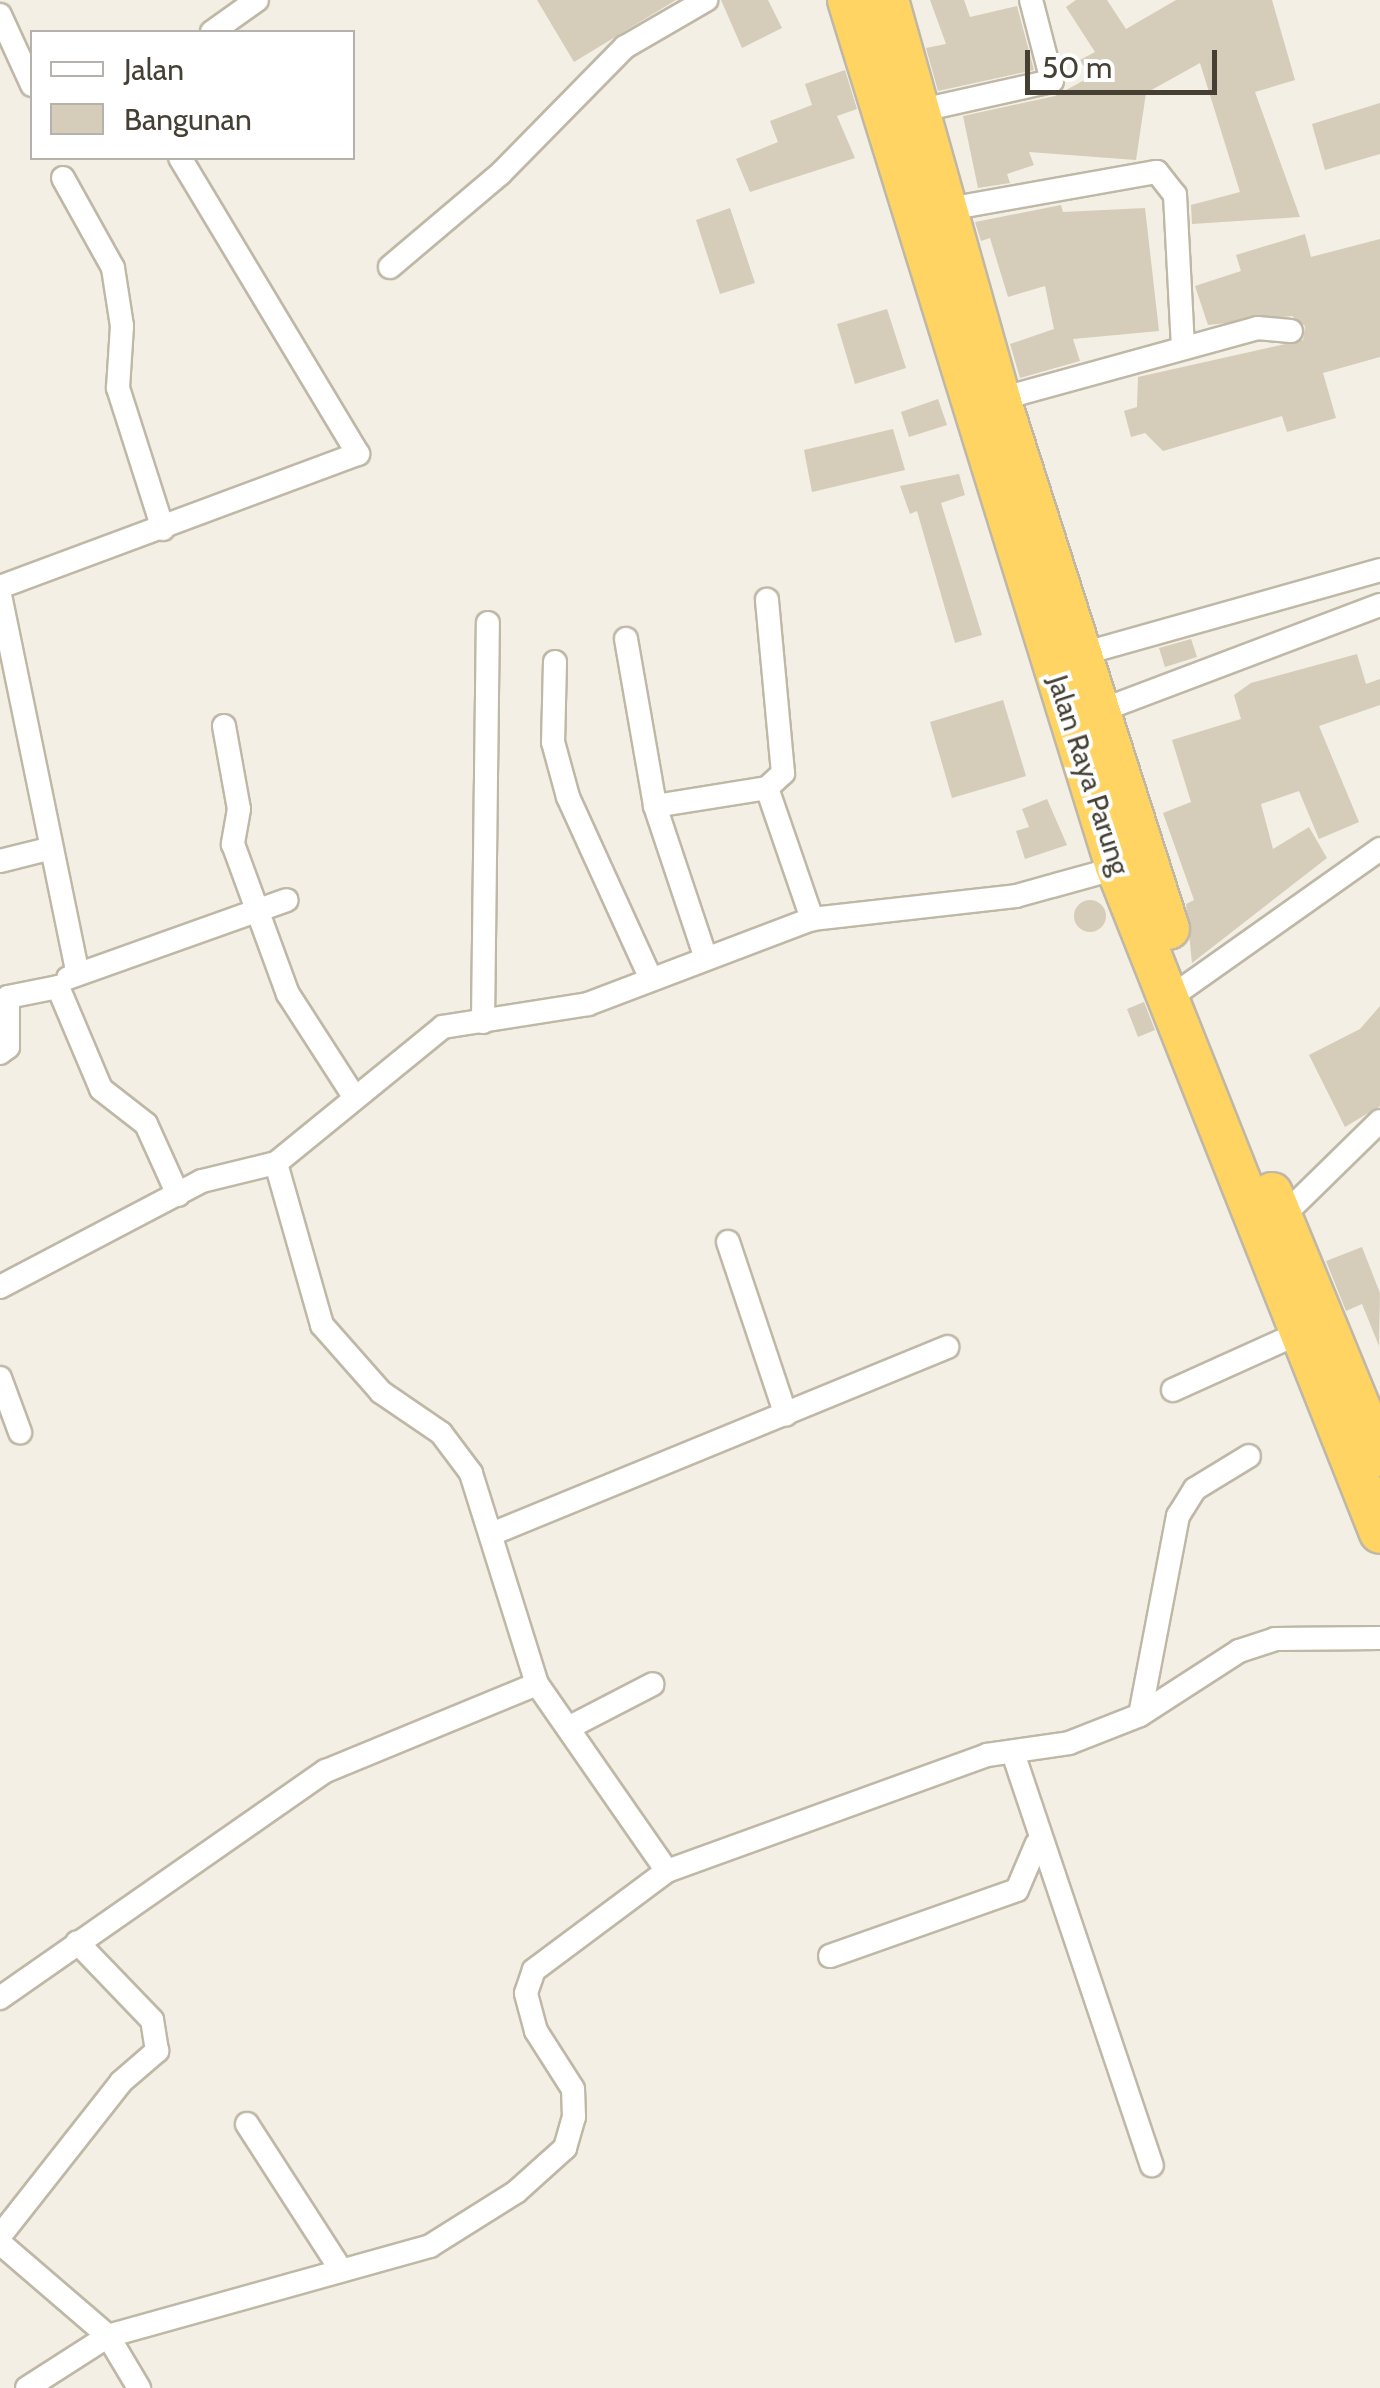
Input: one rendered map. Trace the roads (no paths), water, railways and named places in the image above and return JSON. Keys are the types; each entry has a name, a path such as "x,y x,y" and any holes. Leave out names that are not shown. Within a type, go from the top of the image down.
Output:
{"highway":[{"name":"Jalan Raya Parung","path":"848,0 902,114"},
{"name":"Jalan Raya Parung","path":"888,0 902,114 1131,864 1180,991 1297,1334 1350,1426 1380,1456"},
{"name":"Jalan Raya Parung","path":"930,213 1000,399 1069,658"},
{"name":"Jalan Raya Parung","path":"1180,991 1282,1217 1350,1426 1380,1533"}],"street":[{"path":"215,30 258,0"},
{"path":"390,267 500,174 625,47 706,0"},
{"path":"902,114 1052,81 1031,0"},
{"path":"0,16 30,82"},
{"path":"0,587 358,454 181,160"},
{"path":"930,213 1052,185 1166,176 1175,195 1183,346"},
{"path":"64,178 113,268 122,326 118,388 162,529"},
{"path":"1000,399 1257,328 1291,332"},
{"path":"1069,658 1380,570"},
{"path":"1324,584 1330,622"},
{"path":"0,595 48,849 78,970"},
{"path":"655,806 767,788 788,758 768,600"},
{"path":"1087,716 1380,605"},
{"path":"483,1022 488,623"},
{"path":"626,639 655,806 706,958"},
{"path":"555,662 552,742 562,774 651,979"},
{"path":"224,726 238,810 234,844 314,1046 353,1095"},
{"path":"767,788 812,919"},
{"path":"1180,991 1380,848"},
{"path":"0,861 48,849"},
{"path":"0,1287 178,1195 276,1163 427,1033 588,1004 812,919 1016,896 1131,864"},
{"path":"0,1054 8,1047 8,997 58,987 78,970 287,900"},
{"path":"58,987 101,1089 146,1124 178,1195"},
{"path":"1282,1217 1380,1121"},
{"path":"276,1163 322,1325 381,1392 441,1433 471,1473 494,1533 537,1684 667,1871"},
{"path":"728,1242 786,1415"},
{"path":"1173,1390 1297,1334"},
{"path":"494,1533 946,1347"},
{"path":"0,1378 20,1432"},
{"path":"1140,1715 1178,1516 1195,1489 1249,1456"},
{"path":"27,2388 108,2336 430,2246 565,2148 573,2089 536,2031 526,1992 534,1970 667,1871 855,1800 1140,1715 1238,1651 1274,1639 1380,1638"},
{"path":"0,1998 326,1771 537,1684"},
{"path":"570,1727 653,1684"},
{"path":"1013,1753 1037,1840 1152,2165"},
{"path":"830,1956 1017,1890 1037,1840"},
{"path":"76,1942 152,2020 157,2051 0,2240 108,2336 140,2388"},
{"path":"247,2124 342,2270"}]}
